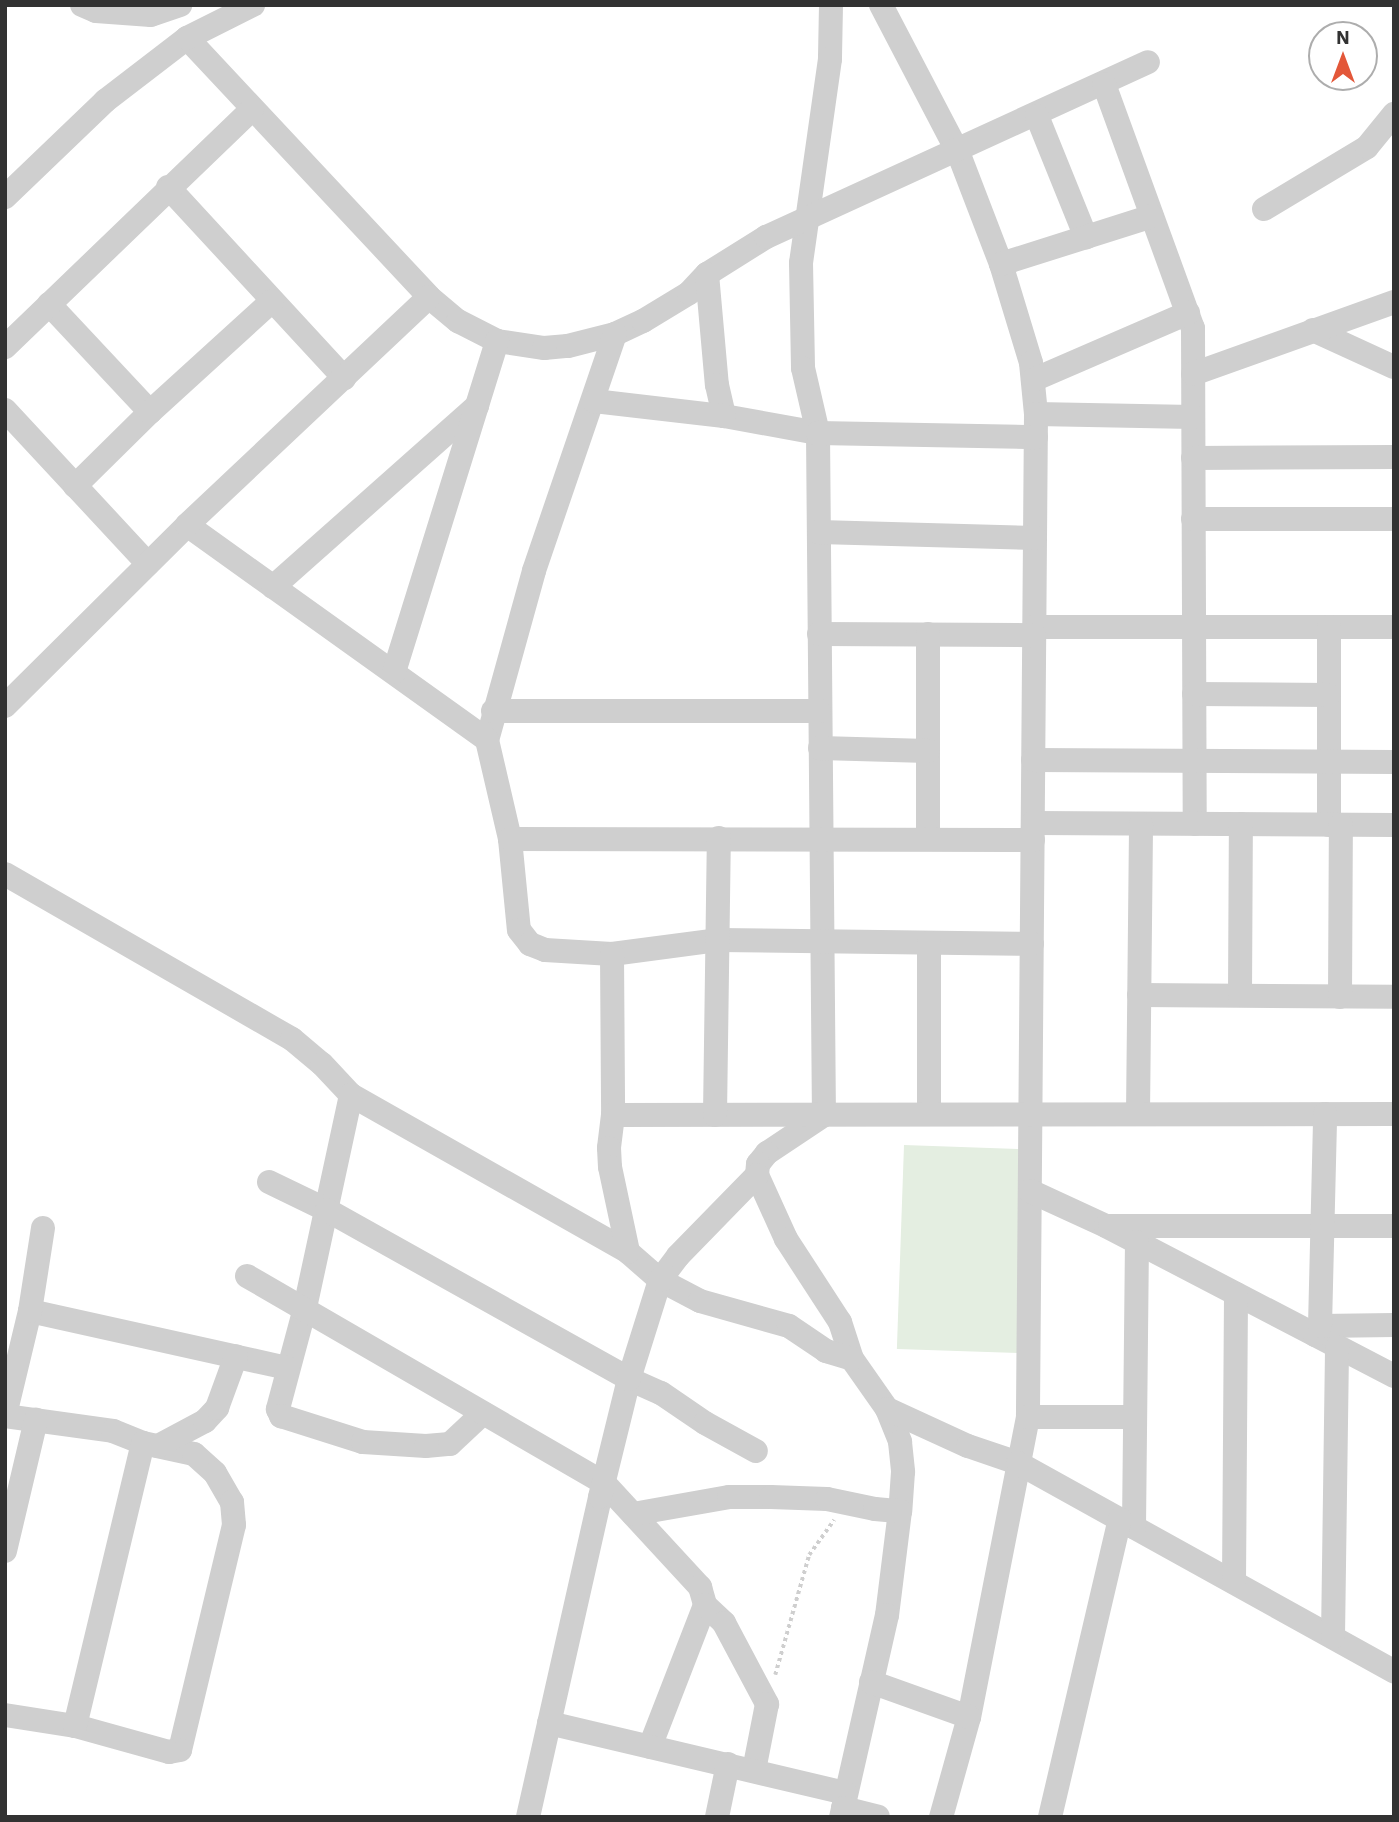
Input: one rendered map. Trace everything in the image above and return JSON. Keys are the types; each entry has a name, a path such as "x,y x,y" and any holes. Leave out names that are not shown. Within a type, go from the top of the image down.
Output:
{"street":[{"path":"82,5 96,11 151,15 180,5"},
{"path":"5,197 105,101 187,38 253,5"},
{"path":"824,1115 818,433 803,368 801,262 830,59 831,5"},
{"path":"887,10 958,152 1001,264 1031,363 1036,425 1028,1418 969,1717 941,1817"},
{"path":"187,38 429,297 458,321 497,341 544,348 568,346 614,334 667,308 689,293 707,274 766,237 1037,116 1149,62"},
{"path":"1104,85 1193,328 1195,824"},
{"path":"5,346 252,109"},
{"path":"1264,209 1367,147 1394,114"},
{"path":"1037,116 1086,237"},
{"path":"168,187 344,379"},
{"path":"1001,264 1152,216"},
{"path":"707,274 717,385 724,416"},
{"path":"5,706 187,526 429,297"},
{"path":"75,486 150,412 272,301"},
{"path":"1193,374 1394,302"},
{"path":"49,304 150,412"},
{"path":"1033,380 1188,313"},
{"path":"1313,330 1394,367"},
{"path":"614,334 594,401 534,571 486,740 510,839 519,930 530,944 545,950 612,954 719,940 1032,944"},
{"path":"394,672 497,341"},
{"path":"594,401 724,416 818,433 1193,416"},
{"path":"274,587 477,405"},
{"path":"5,410 148,564"},
{"path":"1193,458 1394,457"},
{"path":"1194,519 1394,519"},
{"path":"187,526 486,740"},
{"path":"819,532 1035,537"},
{"path":"819,634 1194,627 1394,627"},
{"path":"1329,627 1329,761 1335,825 1340,997"},
{"path":"929,634 929,839"},
{"path":"1194,694 1329,695"},
{"path":"493,710 819,711"},
{"path":"820,748 929,751"},
{"path":"1033,760 1394,762"},
{"path":"510,839 929,839 1141,824 1394,825"},
{"path":"1138,1114 1141,824"},
{"path":"1240,996 1241,824"},
{"path":"715,1115 719,838"},
{"path":"5,874 292,1039 322,1064 351,1095 628,1252 660,1280 700,1301 789,1326 826,1351 852,1359"},
{"path":"929,943 929,1114"},
{"path":"612,954 613,1115 610,1167 628,1252"},
{"path":"1139,995 1394,997"},
{"path":"351,1095 305,1308 278,1409 281,1416 363,1442 426,1446 450,1444 483,1413"},
{"path":"1317,1330 1325,1114"},
{"path":"613,1115 1394,1114"},
{"path":"824,1115 767,1153 758,1164 757,1175 786,1238 841,1322 852,1359 887,1409 900,1442 903,1472 887,1615 843,1806"},
{"path":"528,1817 629,1378 660,1280 678,1256 757,1175"},
{"path":"269,1182 327,1210 629,1378 661,1393 705,1423 756,1451"},
{"path":"1030,1191 1106,1226 1236,1294 1317,1330 1337,1347 1394,1376"},
{"path":"1106,1226 1394,1226"},
{"path":"5,1715 75,1726 169,1752 180,1750 234,1525 232,1502 215,1473 194,1454 150,1445 113,1431 5,1416 30,1311 43,1228"},
{"path":"1051,1817 1127,1523 1135,1417 1137,1242"},
{"path":"247,1276 604,1483 700,1587 705,1605 724,1623 767,1704 754,1770"},
{"path":"1234,1582 1236,1294"},
{"path":"30,1311 288,1368"},
{"path":"1317,1330 1394,1325"},
{"path":"1333,1637 1337,1347"},
{"path":"150,1445 205,1421 217,1408 236,1356"},
{"path":"887,1409 968,1447 1018,1463 1394,1671"},
{"path":"1028,1418 1135,1417"},
{"path":"5,1551 36,1420"},
{"path":"75,1726 150,1445"},
{"path":"633,1514 729,1497 807,1498 900,1511"},
{"path":"650,1747 705,1605"},
{"path":"871,1682 969,1717"},
{"path":"549,1724 754,1770 843,1806 878,1817"},
{"path":"717,1817 728,1764"}],"path":[{"path":"767,1704 809,1555 830,1525 850,1504"}],"shaded area":[{"path":"904,1145 1027,1149 1020,1353 897,1349"}]}
